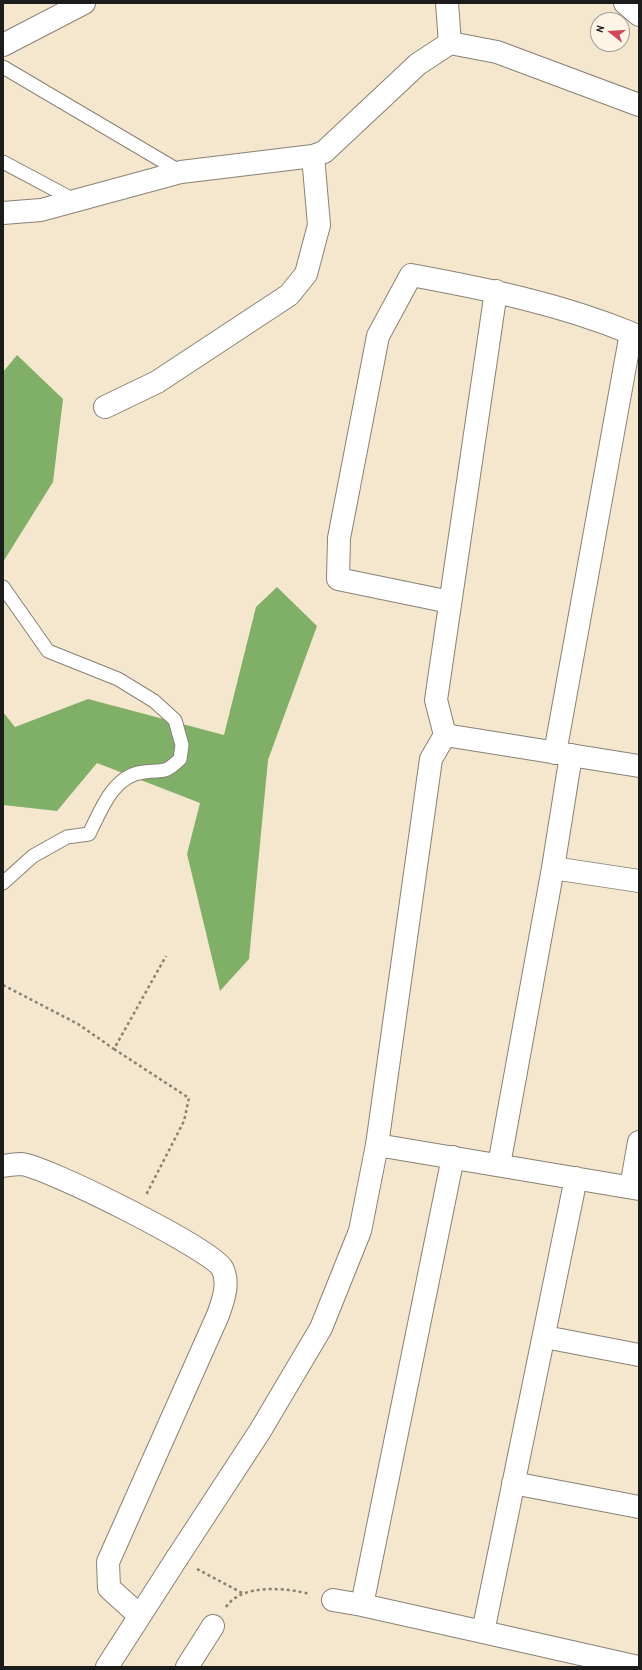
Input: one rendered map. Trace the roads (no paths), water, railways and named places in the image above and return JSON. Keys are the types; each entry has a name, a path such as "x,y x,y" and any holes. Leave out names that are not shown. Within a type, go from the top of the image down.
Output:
{"street":[{"path":"3,45 84,3"},
{"path":"446,3 450,43"},
{"path":"625,3 639,15"},
{"path":"3,213 41,210 181,172 313,156 324,152 418,64 450,43 498,52 639,105"},
{"path":"105,407 157,382 289,295 306,274 319,225 313,156"},
{"path":"450,602 338,579 339,538 378,336 412,275 496,291 592,317 635,335 563,754 554,868 499,1165"},
{"path":"107,1667 260,1431 321,1328 360,1231 377,1145 431,759 445,735 436,700 496,291"},
{"path":"445,735 639,766"},
{"path":"554,868 639,881"},
{"path":"377,1145 635,1188 639,1142"},
{"path":"362,1605 452,1158"},
{"path":"3,1166 21,1164 58,1175 197,1247 222,1268 226,1291 218,1315 108,1562 109,1588 140,1616"},
{"path":"483,1632 513,1483 545,1337 576,1178"},
{"path":"545,1337 639,1355"},
{"path":"513,1483 639,1507"},
{"path":"334,1600 638,1667"},
{"path":"187,1667 213,1626"}],"lane":[{"path":"3,67 181,172"},
{"path":"3,162 76,201"},
{"path":"3,587 48,651 118,679 154,701 175,720 182,745 180,759 168,771 142,772 125,780 107,796 89,834 67,837 33,856 3,882"}]}
